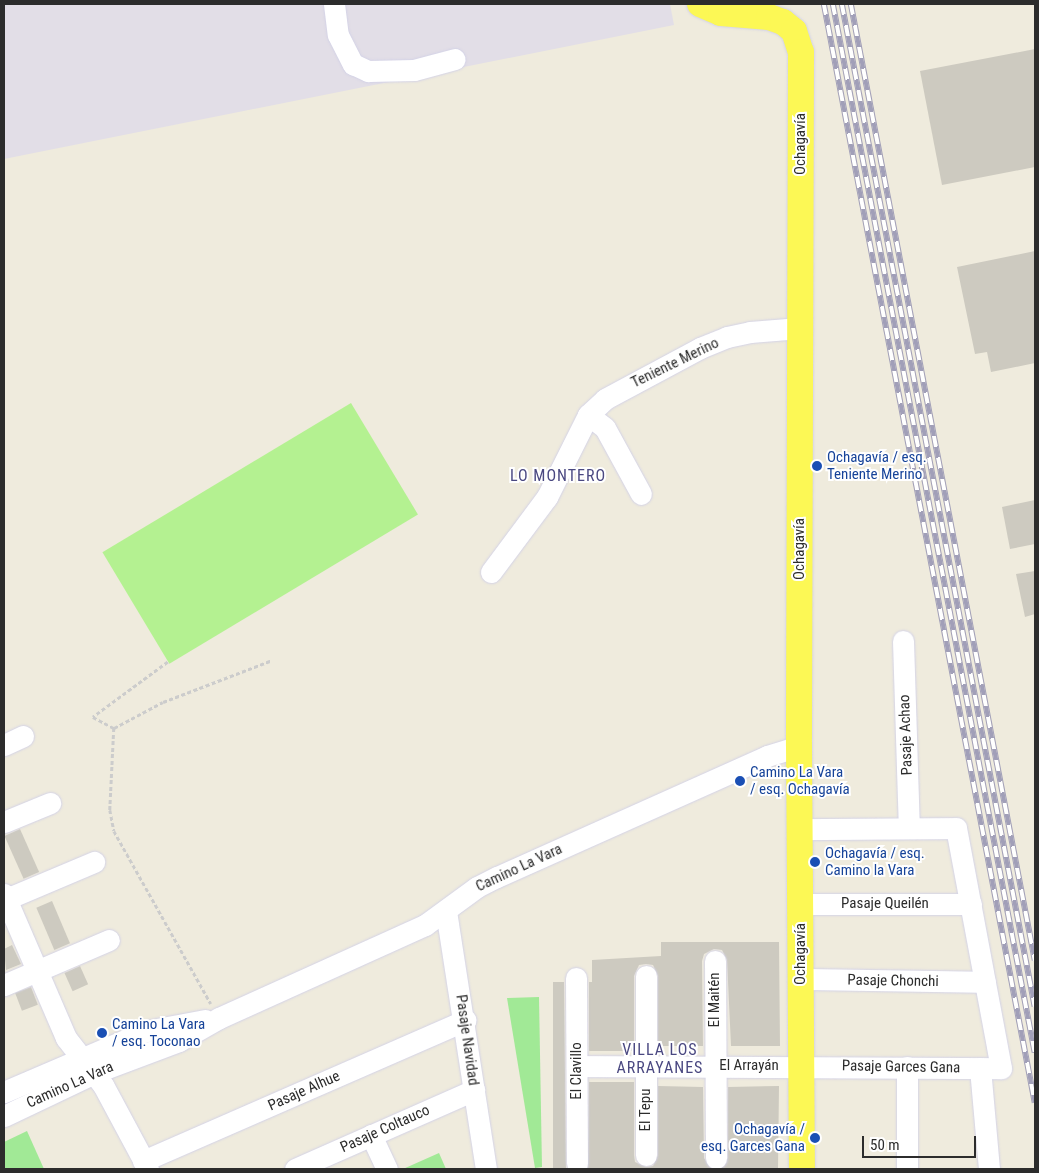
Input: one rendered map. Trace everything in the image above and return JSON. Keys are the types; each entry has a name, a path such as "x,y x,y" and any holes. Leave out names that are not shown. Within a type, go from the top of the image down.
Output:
{"main road":[{"name":"Ochagavía","path":"700,4 720,13 777,19 788,25 800,45 799,746 802,1169"}],"street":[{"path":"334,4 338,35 353,64 361,68 368,71 414,70 455,59"},
{"name":"Teniente Merino","path":"492,572 547,497 588,414 605,399 709,345 750,332 800,328"},
{"path":"588,414 605,428 641,494"},
{"name":"Pasaje Achao","path":"903,641 908,828"},
{"path":"4,745 23,736"},
{"name":"Camino La Vara","path":"4,1116 94,1073 179,1041 219,1018 408,933 446,911 477,887 496,877 767,756 799,746"},
{"path":"4,822 50,803"},
{"path":"800,829 956,828 985,982 991,1068 989,1169"},
{"path":"94,862 4,898 66,1038 94,1073 145,1165"},
{"name":"Pasaje Queilén","path":"800,904 971,904"},
{"name":"Pasaje Navidad","path":"446,911 465,1020 486,1169"},
{"path":"4,985 109,940"},
{"name":"El Maitén","path":"715,961 716,1158"},
{"name":"El Tepu","path":"646,976 646,1155"},
{"name":"El Clavillo","path":"576,978 577,1163"},
{"name":"Pasaje Chonchi","path":"801,979 985,982"},
{"name":"Camino La Vara","path":"4,1092 82,1056 146,1031 219,1018"},
{"name":"Pasaje Alhue","path":"145,1165 465,1020"},
{"name":"El Arrayán","path":"577,1066 801,1066"},
{"name":"Pasaje Garces Gana","path":"801,1066 991,1068"},
{"path":"907,1067 907,1169"},
{"name":"Pasaje Coltauco","path":"305,1167 371,1135 474,1090"},
{"path":"371,1135 387,1169"}],"path":[{"path":"114,728 163,702 270,661"},
{"path":"114,728 93,717 168,662"},
{"path":"114,728 110,810 114,831 219,1018"}],"shaded area":[{"path":"4,4 670,4 674,25 4,159"}],"green space":[{"path":"351,403 418,514 169,664 102,552"},
{"path":"539,997 542,1167 535,1168 507,998"},
{"path":"27,1131 44,1169 4,1169 4,1142"},
{"path":"439,1153 446,1169 403,1169"}],"building":[{"path":"1035,49 1035,167 942,185 920,71"},
{"path":"1035,251 1035,363 991,372 987,352 975,354 957,267"},
{"path":"1035,500 1035,544 1010,549 1002,507"},
{"path":"1035,571 1035,614 1025,617 1016,574"},
{"path":"20,829 39,872 24,879 4,836"},
{"path":"52,901 70,943 54,950 36,908"},
{"path":"661,942 779,942 780,1046 731,1046 727,960 722,950 714,949 704,954 702,961 703,1046 658,1046 658,976 653,965 646,964 639,965 634,976 634,1051 589,1051 589,982 592,982 592,960 661,956"},
{"path":"12,945 21,964 6,970 4,949"},
{"path":"80,966 88,984 73,991 64,973"},
{"path":"553,982 564,982 566,1169 553,1169"},
{"path":"31,987 38,1005 22,1011 15,993"},
{"path":"589,1082 634,1082 634,1155 635,1162 646,1167 653,1166 658,1155 658,1086 703,1087 704,1158 711,1169 588,1169"},
{"path":"779,1086 778,1169 721,1169 728,1158 728,1087"}],"railway":[{"path":"824,4 1035,1103"},
{"path":"833,4 1035,1053"},
{"path":"842,4 1035,1007"},
{"path":"851,4 1035,960"}],"place":[{"name":"Ochagavía / esq. Teniente Merino","path":"817,466"},
{"name":"Camino La Vara / esq. Ochagavía","path":"740,781"},
{"name":"Ochagavía / esq. Camino la Vara","path":"815,862"},
{"name":"Camino La Vara / esq. Toconao","path":"102,1033"},
{"name":"Ochagavía / esq. Garces Gana","path":"815,1138"}],"district":[{"name":"LO MONTERO","path":"558,476"},
{"name":"VILLA LOS ARRAYANES","path":"660,1059"}]}
